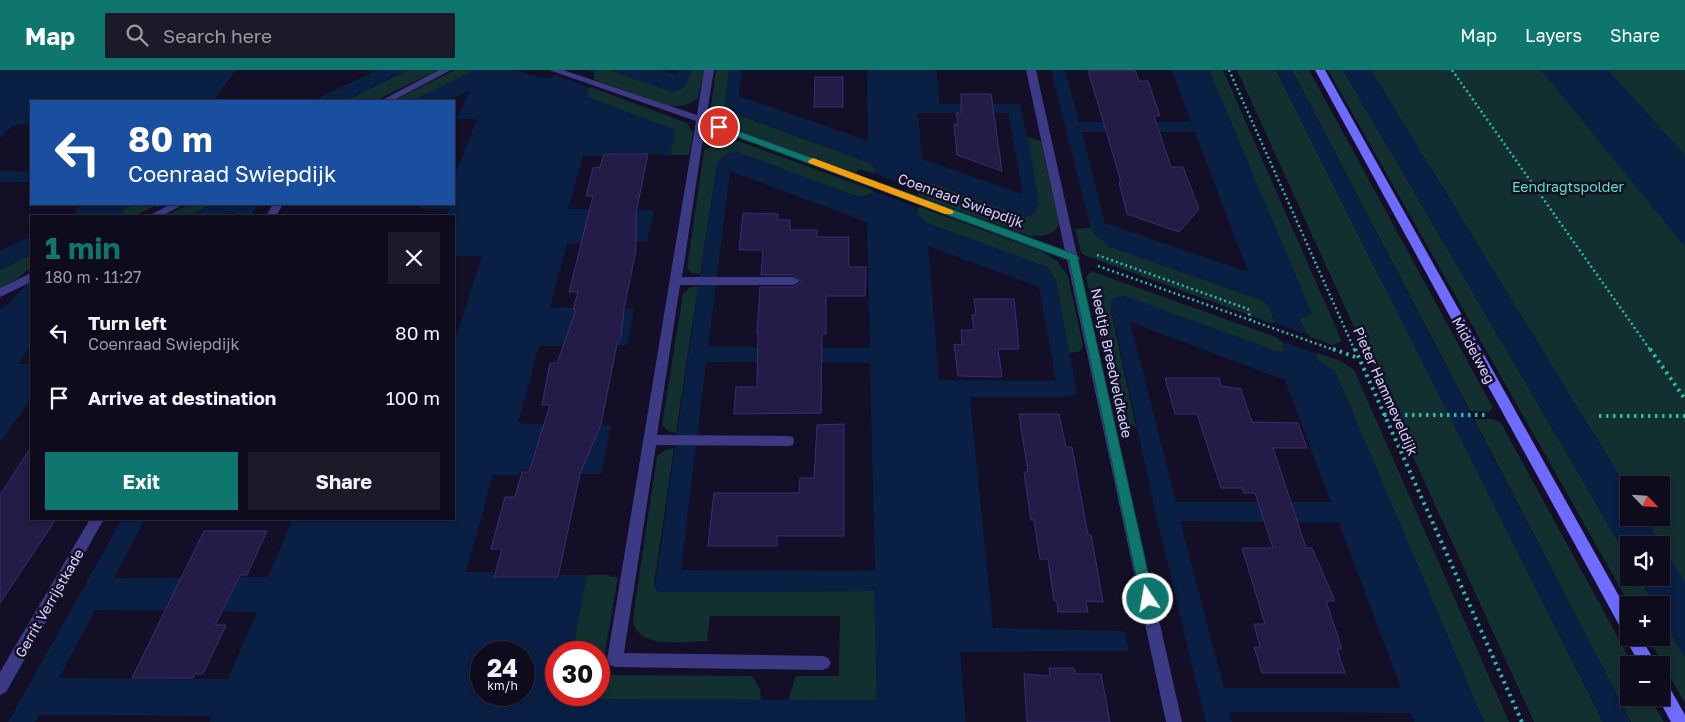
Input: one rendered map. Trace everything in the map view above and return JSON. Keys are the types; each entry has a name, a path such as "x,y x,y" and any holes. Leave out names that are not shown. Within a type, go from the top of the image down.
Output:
{"street":[{"path":"387,100 446,70"},
{"name":"Coenraad Swiepdijk","path":"554,70 700,120 1074,258"},
{"path":"709,70 615,660 824,663"},
{"name":"Neeltje Breedveldkade","path":"1031,70 1074,258 1174,722"},
{"name":"Middelweg","path":"1320,70 1620,613"},
{"path":"155,215 177,205"},
{"path":"0,293 26,279"},
{"path":"675,281 794,280"},
{"path":"650,440 788,441"},
{"name":"Gerrit Verrijstkade","path":"0,687 96,520"},
{"path":"1670,704 1680,722"}],"path":[{"name":"Pieter Hammeveldijk","path":"1229,70 1522,722"},
{"path":"1452,70 1685,399"},
{"path":"1074,258 1256,324 1359,358"},
{"path":"1384,415 1482,416"},
{"path":"1599,416 1685,416"}],"green space":[{"path":"408,70 438,70 377,100 347,100"},
{"path":"455,70 475,70 415,100 395,100"},
{"path":"610,70 672,92 676,91 689,77 691,70 704,70 698,98 687,104 676,106 667,105 590,78 592,72"},
{"path":"716,70 729,70 725,104 728,111 870,163 875,168 875,174 859,169 855,173 715,122 710,114"},
{"path":"1209,70 1223,70 1340,337 1341,341 1333,345 1307,336 1300,319 1311,314"},
{"path":"1237,70 1276,70 1603,722 1534,722"},
{"path":"1292,70 1309,70 1493,408 1489,412 1470,411"},
{"path":"1328,70 1343,70 1620,545 1620,586 1644,586 1650,596 1625,596"},
{"name":"Eendragtspolder","path":"1363,70 1685,70 1685,612 1670,570 1670,536 1650,536 1638,526 1670,526 1670,476 1620,476 1620,502"},
{"path":"588,86 687,123 693,133 689,155 670,155 675,130 590,98 586,91"},
{"path":"1027,137 1041,141 1059,224 1051,233 1030,236 916,195 916,186 929,182 1026,217 1030,149"},
{"path":"728,139 875,191 862,197 717,165 700,274 691,273 687,268 704,151 716,142"},
{"path":"134,205 164,205 155,206 136,215 119,215"},
{"path":"188,205 210,205 189,215 167,215"},
{"path":"917,206 1041,251 1057,261 1068,276 1083,346 1079,352 1069,353 1056,281 1047,267 927,223 918,216"},
{"path":"1091,228 1110,247 1262,300 1269,306 1276,325 1084,255 1081,252 1075,229"},
{"path":"30,255 30,268 17,279 0,288 0,270"},
{"path":"1091,271 1281,339 1285,349 1282,352 1276,351 1122,296 1111,311 1136,427 1120,423 1086,277"},
{"path":"698,286 676,433 668,431 662,425 683,294 689,288"},
{"path":"1314,352 1341,361 1354,370 1509,722 1484,722 1335,371 1318,361"},
{"path":"1474,419 1493,419 1501,423 1620,641 1620,646 1623,646 1628,656 1620,656 1620,701"},
{"path":"674,448 654,584 659,592 875,591 877,700 788,700 796,676 839,676 840,616 710,616 707,641 662,642 642,636 636,628 633,618 657,456 665,450"},
{"path":"587,575 618,577 607,641 574,641"},
{"path":"1670,631 1685,657 1685,703 1670,677 1670,656 1658,656 1653,646 1670,646"},
{"path":"610,675 752,676 760,689 761,700 610,699"},
{"path":"1623,706 1655,706 1664,722 1631,722"}],"water":[{"path":"0,70 236,70 214,100 30,100 30,123 12,126 0,138"},
{"path":"377,70 408,70 347,100 314,100"},
{"path":"475,70 516,70 545,78 555,76 558,70 597,70 592,72 586,91 590,98 676,130 670,155 604,153 603,156 583,156 568,209 589,209 589,212 654,210 647,242 590,240 589,243 567,244 550,307 572,308 572,311 624,311 625,309 634,309 627,345 618,345 618,342 564,342 563,346 539,346 518,423 543,424 542,428 600,428 601,425 611,425 601,474 581,474 582,471 521,470 519,475 493,475 466,572 494,572 493,578 559,578 560,575 587,575 574,641 545,641 545,706 610,706 610,699 877,700 874,591 658,592 655,587 718,161 723,156 735,151 853,195 868,196 875,191 875,168 870,163 727,110 725,104 729,70 742,70 739,96 868,141 867,70 936,70 940,104 1020,104 1039,203 1035,213 1031,216 1023,216 929,182 919,184 916,188 917,213 927,223 1047,267 1056,281 1077,393 1069,397 970,397 993,628 1124,631 1129,651 960,652 966,722 210,722 212,716 39,715 35,722 8,722 121,520 144,520 114,578 268,577 292,520 455,520 455,340 482,256 455,256 455,215 447,215 449,210 420,208 422,205 455,205 455,174 477,119 457,119 470,90 450,100 415,100","holes":["918,113 1008,113 1023,194 922,159","730,171 867,222 870,348 708,347","928,246 1039,287 1056,381 939,380","706,362 870,363 875,571 681,570","95,610 257,612 228,679 59,678"]},
{"path":"610,70 663,70 677,75 678,70 691,70 686,85 672,92"},
{"path":"1051,70 1065,70 1079,122 1191,122 1172,70 1209,70 1312,314 1300,319 1318,361 1335,371 1484,722 1414,722 1410,713 1229,712 1232,722 1206,722 1158,524 1110,303 1115,297 1125,296 1276,351 1282,352 1285,349 1269,306 1262,300 1110,247 1091,228","holes":["1082,132 1195,132 1248,272 1105,223","1130,322 1285,380 1331,502 1176,502","1180,521 1339,523 1401,688 1224,688"]},
{"path":"1276,70 1292,70 1620,701 1620,706 1623,706 1631,722 1603,722"},
{"path":"1343,70 1371,70 1620,476 1620,526 1650,526 1656,536 1620,536 1620,545"},
{"path":"1541,70 1608,70 1685,155 1685,247"},
{"path":"0,171 30,171 30,182 0,182"},
{"path":"80,205 134,205 119,215 73,215"},
{"path":"210,205 257,205 251,215 234,215 235,212 228,215 189,215"},
{"path":"30,236 30,255 0,270 0,251"},
{"path":"30,280 30,346 18,364 30,364 30,399 0,443 0,309 7,305"},
{"path":"1670,558 1685,582 1685,657 1670,631 1670,596 1650,596 1644,586 1670,586"}],"pier":[{"path":"555,70 586,70 595,73 590,88 553,74"},
{"path":"872,173 918,189 919,208 872,191"},
{"path":"1272,322 1309,335 1317,354 1279,340"}],"building":[{"path":"1088,70 1135,70 1139,81 1148,81 1160,116 1154,116 1171,167 1183,167 1199,209 1179,232 1127,214 1119,182 1121,182"},
{"path":"815,77 843,77 843,107 814,107"},
{"path":"961,94 991,94 1002,171 957,155 954,124 958,124 956,113 961,113"},
{"path":"604,154 648,154 636,213 636,250 624,309 621,336 617,344 601,424 580,474 558,577 494,577 502,549 491,549 505,497 515,497 522,472 529,472 550,405 542,405 550,363 557,363 576,310 573,310 578,292 569,292 593,196 586,196 593,168 600,167"},
{"path":"743,213 778,214 778,220 790,220 790,230 817,230 817,237 849,237 849,267 866,267 865,296 826,296 826,334 822,334 821,413 734,414 736,387 757,387 757,334 760,287 794,287 802,282 794,275 761,275 763,250 739,250"},
{"path":"974,299 1014,299 1019,349 998,349 1002,377 958,376 954,344 962,345 961,330 974,330 972,315 976,315"},
{"path":"1165,378 1219,378 1221,386 1241,389 1252,422 1298,423 1307,448 1273,448 1306,548 1312,548 1335,601 1326,601 1342,649 1337,649 1345,673 1262,673 1254,647 1260,647 1254,624 1265,624 1242,548 1273,548 1255,493 1244,493 1242,488 1221,488 1197,414 1175,414"},
{"path":"1019,414 1059,414 1066,447 1072,447 1088,535 1091,535 1103,602 1086,601 1088,612 1058,612 1057,601 1054,601 1048,559 1040,559 1034,520 1031,520 1024,472 1028,472"},
{"path":"844,424 844,536 777,536 777,546 708,546 714,493 799,493 800,478 814,478 817,425"},
{"path":"30,449 30,520 55,520 0,603 0,495"},
{"path":"204,531 267,531 247,575 240,575 215,625 226,625 203,674 195,674 193,678 132,678"},
{"path":"1049,668 1074,668 1076,674 1101,674 1110,722 1027,722 1024,674 1050,676"}],"slow traffic":[{"path":"813,161 949,212"}],"route":[{"path":"719,127 1074,258 1148,599"}]}
